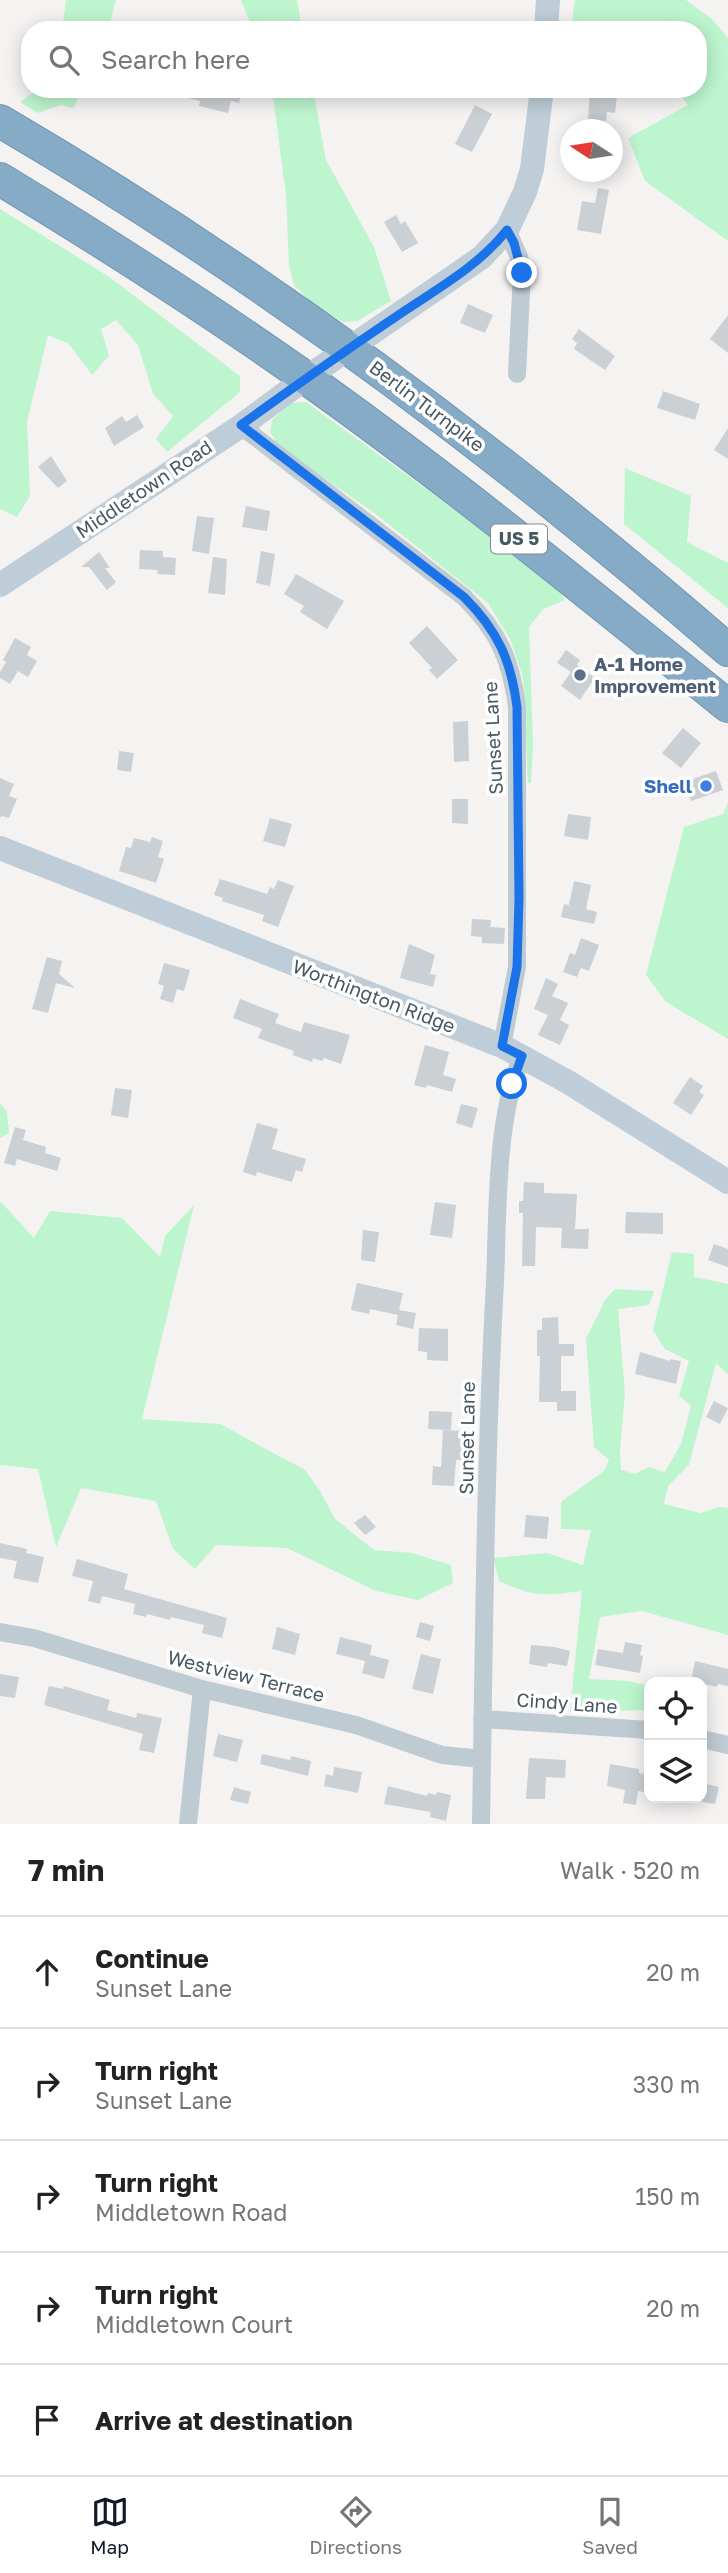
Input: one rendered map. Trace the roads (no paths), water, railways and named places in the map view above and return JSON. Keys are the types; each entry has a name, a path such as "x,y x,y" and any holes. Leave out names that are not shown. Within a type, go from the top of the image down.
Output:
{"highway":[{"name":"Berlin Turnpike","path":"0,121 147,211 350,348 560,509 728,650"},
{"name":"US 5","path":"0,179 142,267 306,378 466,497 728,706"}],"street":[{"path":"547,21 548,0"},
{"name":"Middletown Road","path":"0,585 241,425 469,268 495,245 507,230 525,192 532,169 541,98"},
{"path":"507,230 514,243 522,273 517,374"},
{"name":"Sunset Lane","path":"241,425 464,597 489,624 506,656 514,680 517,707 519,898 512,1084 498,1214 489,1380 481,1824"},
{"name":"Worthington Ridge","path":"0,848 512,1051 568,1082 728,1182"},
{"name":"Westview Terrace","path":"0,1632 34,1638 202,1689 356,1725 442,1755 482,1759"},
{"path":"188,1824 202,1689"},
{"name":"Cindy Lane","path":"482,1719 644,1730"},
{"path":"706,1740 728,1745"}],"place":[{"name":"A-1 Home Improvement","path":"580,675"},
{"name":"Shell","path":"706,786"}]}
